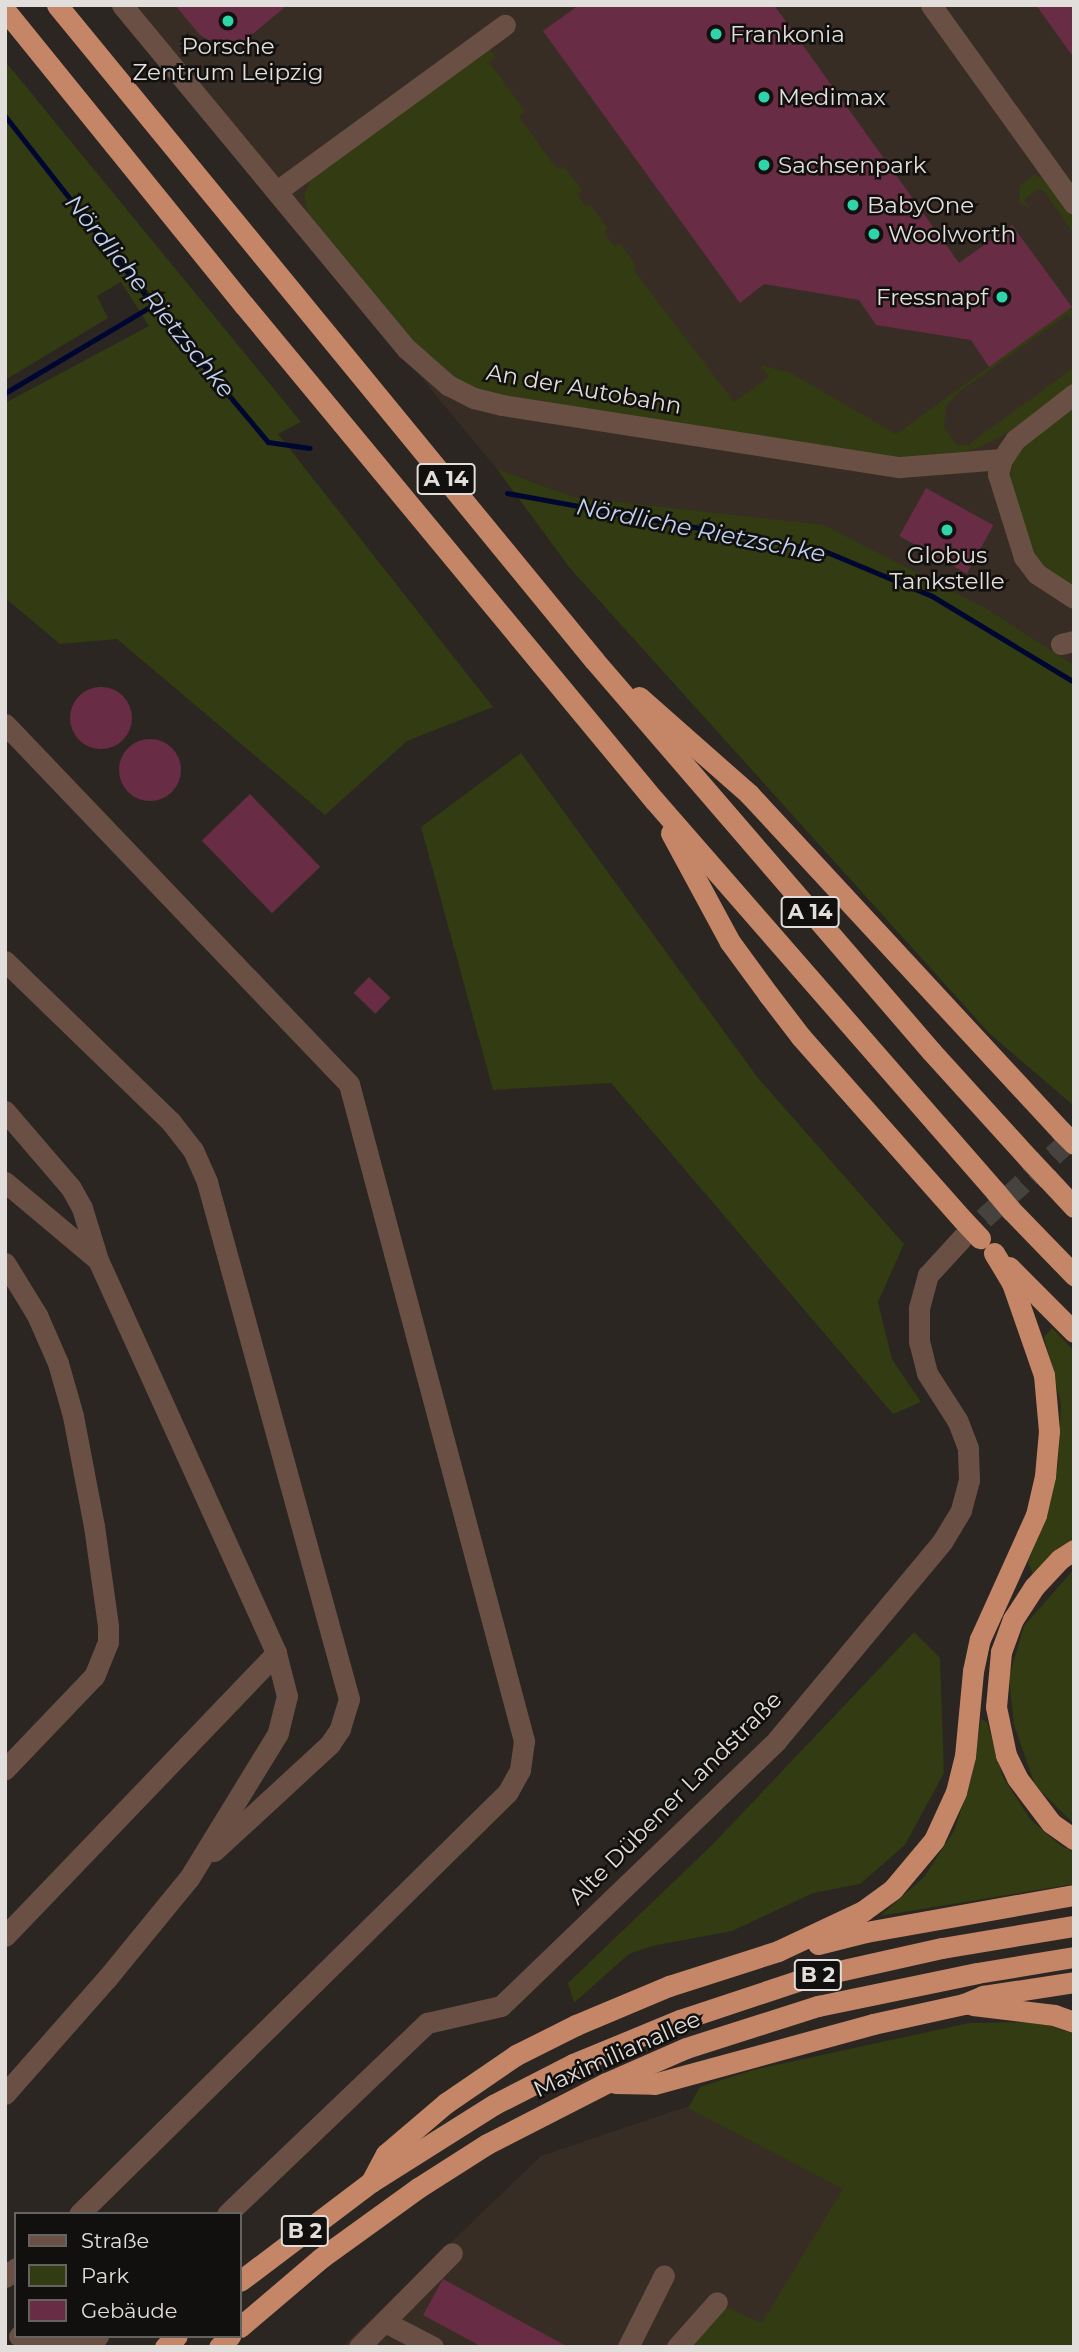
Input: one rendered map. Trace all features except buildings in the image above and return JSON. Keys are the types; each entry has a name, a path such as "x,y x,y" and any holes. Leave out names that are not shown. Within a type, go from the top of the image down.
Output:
{"highway":[{"name":"A 14","path":"57,5 594,660 931,1051 1074,1207"},
{"name":"A 14","path":"5,10 244,305 654,800 995,1191 1074,1275"},
{"path":"594,660 749,794 1068,1138"},
{"path":"654,800 730,942 801,1037 1012,1283 1044,1375 1049,1431 1045,1476 1036,1515 991,1610 981,1639 973,1671 965,1756 956,1792 934,1840 893,1889 863,1911 778,1951"},
{"path":"974,1237 1074,1332"},
{"path":"1074,1550 1060,1559 1034,1587 1013,1619 1001,1652 996,1707 1006,1755 1017,1778 1052,1823 1074,1839"},
{"path":"371,2182 386,2154 464,2090 516,2055 576,2025 669,1986 778,1951 1074,1895"},
{"name":"Maximilianallee","path":"242,2279 371,2182 506,2099 573,2064 680,2020 803,1979 942,1948 1074,1926"},
{"name":"Maximilianallee","path":"242,2325 321,2258 418,2188 488,2144 606,2083 686,2048 818,2006 977,1972 1074,1957"},
{"path":"606,2083 654,2084 820,2037 964,2004 983,1996 1074,1983"},
{"path":"964,2004 1054,2015 1074,2022"}],"street":[{"name":"An der Autobahn","path":"122,5 426,369 448,386 474,398 502,405 900,467 1002,458"},
{"path":"931,5 1074,204"},
{"path":"277,191 505,25"},
{"path":"1074,394 1015,440 1002,458 998,474 1000,490 1024,557 1037,574 1074,598"},
{"path":"5,724 349,1084 524,1741 520,1770 507,1793 81,2212"},
{"path":"5,961 172,1122 193,1150 207,1182 348,1699 340,1729 330,1744 195,1867"},
{"path":"5,1111 71,1188 82,1208 98,1260 276,1653 287,1696 278,1733 195,1867 108,1977 5,2094"},
{"path":"5,1182 98,1260"},
{"name":"Alte Dübener Landstraße","path":"229,2212 427,2023 501,2006 777,1740 942,1542 964,1500 969,1480 968,1448 957,1420 927,1373 919,1342 919,1308 928,1275 974,1237"},
{"path":"5,1264 37,1315 58,1363 73,1416 94,1526 108,1642 94,1676 79,1695 5,1769"},
{"path":"5,1936 276,1653"},
{"path":"359,2347 452,2253"},
{"path":"628,2347 664,2274"},
{"path":"677,2347 717,2302"},
{"path":"385,2322 433,2347"},
{"path":"24,2338 40,2344 89,2345 96,2338"}],"shaded area":[{"name":"Sachsenpark","path":"112,5 1074,5 1074,665 989,610 574,497 497,469"},
{"path":"730,2092 1074,2347 342,2347 541,2156"}],"green space":[{"path":"489,48 495,57 489,62 525,111 519,117 553,164 559,169 565,167 582,190 577,194 584,205 591,206 608,229 604,232 614,246 620,243 636,266 634,270 734,402 769,377 760,365 791,373 896,434 1072,307 1071,319 1067,315 959,392 946,406 944,426 956,444 968,445 1074,367 1074,384 1011,431 980,447 964,452 897,458 489,393 453,378 422,354 308,215 304,195 312,176"},
{"path":"5,61 301,422 278,434 493,707 407,741 325,815 117,639 60,644 5,598 5,403 149,326 121,282 97,296 108,318 5,380"},
{"path":"1033,175 1045,179 1074,218 1074,234 1044,191 1038,189 1024,200 1031,210 1019,201 1020,186"},
{"path":"1074,406 1074,589 1044,569 1032,552 1009,481 1014,458 1030,439"},
{"path":"497,469 574,497 824,525 989,610 1074,665 1074,1106 989,1033 569,567"},
{"path":"521,753 758,1078 904,1244 878,1302 892,1359 921,1402 893,1414 611,1083 493,1090 421,827"},
{"path":"1052,1328 1074,1351 1074,1542 1033,1574 1028,1562 1044,1522 1058,1466 1061,1404 1044,1337"},
{"path":"1074,1569 1074,1824 1035,1785 1014,1725 1009,1677 1024,1626"},
{"path":"914,1632 940,1658 944,1773 905,1845 860,1884 813,1893 732,1931 652,1946 629,1954 574,2003 568,1983 712,1845"},
{"path":"981,1719 987,1722 1003,1777 1030,1819 1060,1845 1074,1852 1074,1884 880,1916 924,1877 954,1831 972,1776"},
{"path":"1039,2022 1074,2034 1074,2347 686,2347 725,2307 762,2323 843,2189 688,2108 700,2087 753,2070 969,2023"}],"waterway":[{"name":"Nördliche Rietzschke","path":"5,116 153,305 268,442 310,448"},
{"path":"5,393 153,305"},
{"name":"Nördliche Rietzschke","path":"507,493 822,550 932,596 1074,682"}],"tunnel":[{"path":"961,1239 1074,1136"}],"place":[{"name":"Porsche Zentrum Leipzig","path":"228,21"},
{"name":"Frankonia","path":"716,34"},
{"name":"Medimax","path":"764,97"},
{"name":"Sachsenpark","path":"764,165"},
{"name":"BabyOne","path":"853,205"},
{"name":"Woolworth","path":"874,234"},
{"name":"Fressnapf","path":"1002,297"},
{"name":"Globus Tankstelle","path":"947,530"}]}
